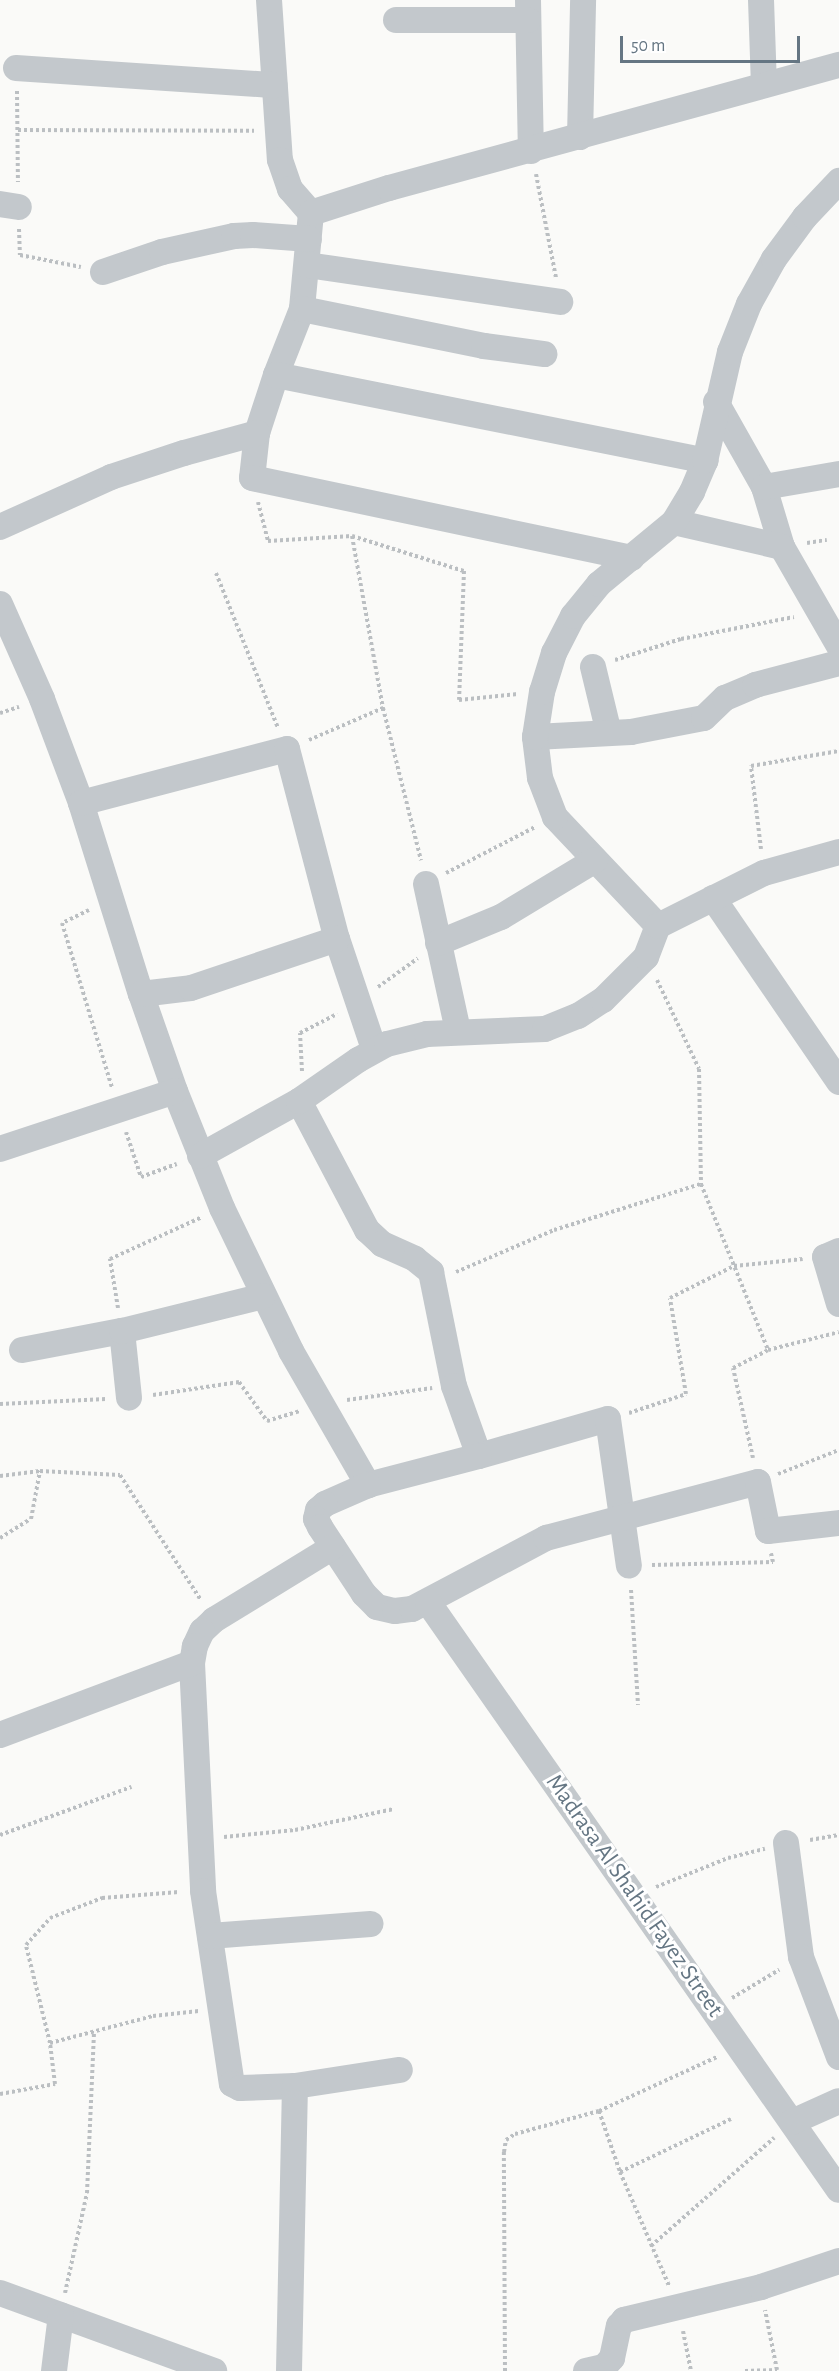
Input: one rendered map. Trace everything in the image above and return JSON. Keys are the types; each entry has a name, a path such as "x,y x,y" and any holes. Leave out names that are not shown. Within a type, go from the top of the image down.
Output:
{"street":[{"path":"269,0 280,160 290,189 311,213 302,309 276,375 257,433 252,478 632,558"},
{"path":"580,137 583,0"},
{"path":"761,0 764,86"},
{"path":"396,20 528,10 531,151"},
{"path":"311,213 389,188 839,65"},
{"path":"16,68 274,85"},
{"path":"658,926 555,816 540,777 535,736 542,692 554,653 573,616 599,584 674,522 692,492 705,461 730,352 749,304 774,259 805,217 839,181"},
{"path":"103,272 162,252 234,236 253,235 308,252 560,302"},
{"path":"302,309 484,346 544,354"},
{"path":"276,375 705,461"},
{"path":"717,402 764,487 782,548 839,646"},
{"path":"0,527 111,477 184,453 257,433"},
{"path":"764,487 839,474"},
{"path":"674,522 782,548"},
{"path":"0,604 42,699 81,803 141,994 200,1156 263,1296 320,1405 368,1485"},
{"path":"535,736 609,733 668,727 708,717 726,698 755,685 839,663"},
{"path":"593,667 609,733"},
{"path":"81,803 287,749 337,939 375,1049"},
{"path":"200,1156 299,1101 375,1049 427,1034 545,1029 578,1016 603,1000 646,957 658,926 764,873 839,852"},
{"path":"438,944 501,917 595,860"},
{"path":"426,884 458,1031"},
{"path":"713,898 839,1082"},
{"path":"141,994 191,988 337,939"},
{"path":"0,1149 175,1092"},
{"path":"299,1101 367,1230 390,1249 423,1265 434,1281 445,1351 454,1386 479,1456"},
{"path":"832,1254 839,1304"},
{"path":"22,1350 122,1331 263,1296"},
{"path":"122,1331 129,1398"},
{"path":"629,1566 623,1518 608,1419 368,1485 324,1504 318,1510 316,1519 364,1594 377,1607 395,1611 412,1609 428,1602 546,1538 623,1518 758,1482 768,1531 839,1523"},
{"path":"333,1547 214,1620 202,1631 195,1646 192,1663 203,1891 232,2084 240,2088 295,2086 400,2070"},
{"name":"Madrasa Al Shahid Fayez Street","path":"428,1602 839,2190"},
{"path":"0,1735 192,1663"},
{"path":"786,1843 801,1957 839,2057"},
{"path":"210,1936 370,1924"},
{"path":"289,2371 295,2086"},
{"path":"792,2122 839,2101"},
{"path":"598,2370 612,2358 619,2325 624,2320 761,2287 839,2261"},
{"path":"0,2293 214,2371"},
{"path":"54,2371 61,2315"}],"path":[{"path":"16,68 18,130 9,206 20,255 103,272"},
{"path":"18,130 278,131"},
{"path":"531,151 560,302"},
{"path":"252,478 268,541 352,536 464,571 459,700 542,692"},
{"path":"352,536 383,708 426,884 555,816"},
{"path":"216,573 287,749 383,708"},
{"path":"593,667 681,639 821,612"},
{"path":"764,873 751,766 839,751"},
{"path":"111,900 62,923 141,1177 200,1156"},
{"path":"299,1101 302,1076 300,1033 358,1002 438,944"},
{"path":"646,957 699,1069 701,1184 768,1350"},
{"path":"434,1281 554,1230 701,1184"},
{"path":"122,1331 110,1259 222,1208"},
{"path":"608,1419 686,1394 670,1298 734,1266 832,1254"},
{"path":"839,1332 768,1350 733,1368 758,1482 839,1450"},
{"path":"0,1404 129,1398 239,1382 267,1421 320,1405 454,1386"},
{"path":"0,1538 31,1519 40,1471"},
{"path":"0,1476 40,1471 120,1475 214,1620"},
{"path":"638,1705 629,1566 773,1562 768,1531"},
{"path":"0,1835 131,1788"},
{"path":"200,1839 295,1830 394,1809"},
{"path":"633,1895 728,1858 786,1843"},
{"path":"0,2094 55,2084 50,2043 26,1945 50,1918 102,1898 203,1891"},
{"path":"713,2010 801,1957"},
{"path":"50,2043 153,2016 220,2009"},
{"path":"61,2315 87,2193 94,2032"},
{"path":"505,2371 504,2152 507,2140 515,2134 599,2111 740,2047"},
{"path":"599,2111 620,2172 678,2307 690,2371"},
{"path":"620,2172 731,2119"},
{"path":"651,2246 792,2122"},
{"path":"745,2371 777,2370 761,2287"}]}
